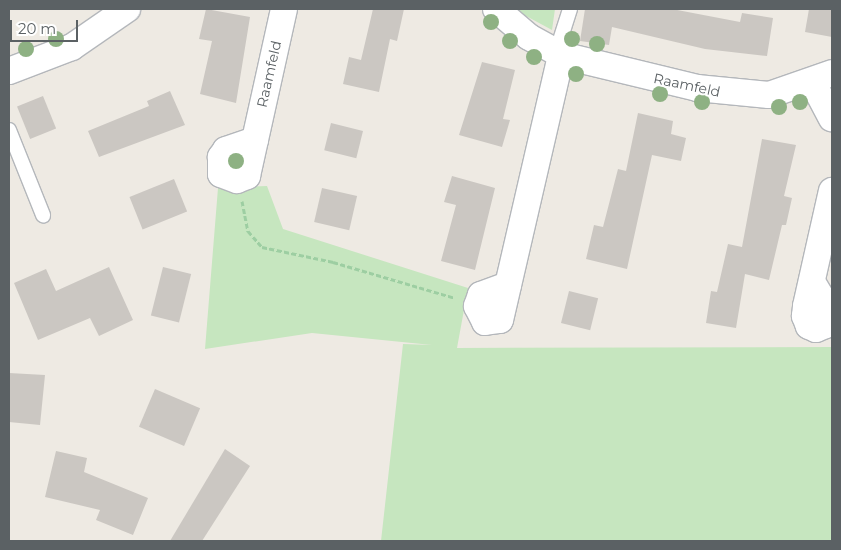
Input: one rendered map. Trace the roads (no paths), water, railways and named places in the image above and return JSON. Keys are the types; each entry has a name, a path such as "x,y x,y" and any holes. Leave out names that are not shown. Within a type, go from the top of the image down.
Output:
{"street":[{"path":"9,71 72,47 127,9"},
{"name":"Raamfeld","path":"246,176 284,9"},
{"name":"Raamfeld","path":"496,9 559,54 740,95 768,95 823,78 832,118"},
{"path":"478,301 480,318 497,324 508,285 559,54"},
{"path":"812,282 832,191"}],"lane":[{"path":"559,54 570,9"},
{"path":"9,130 42,215"}]}
